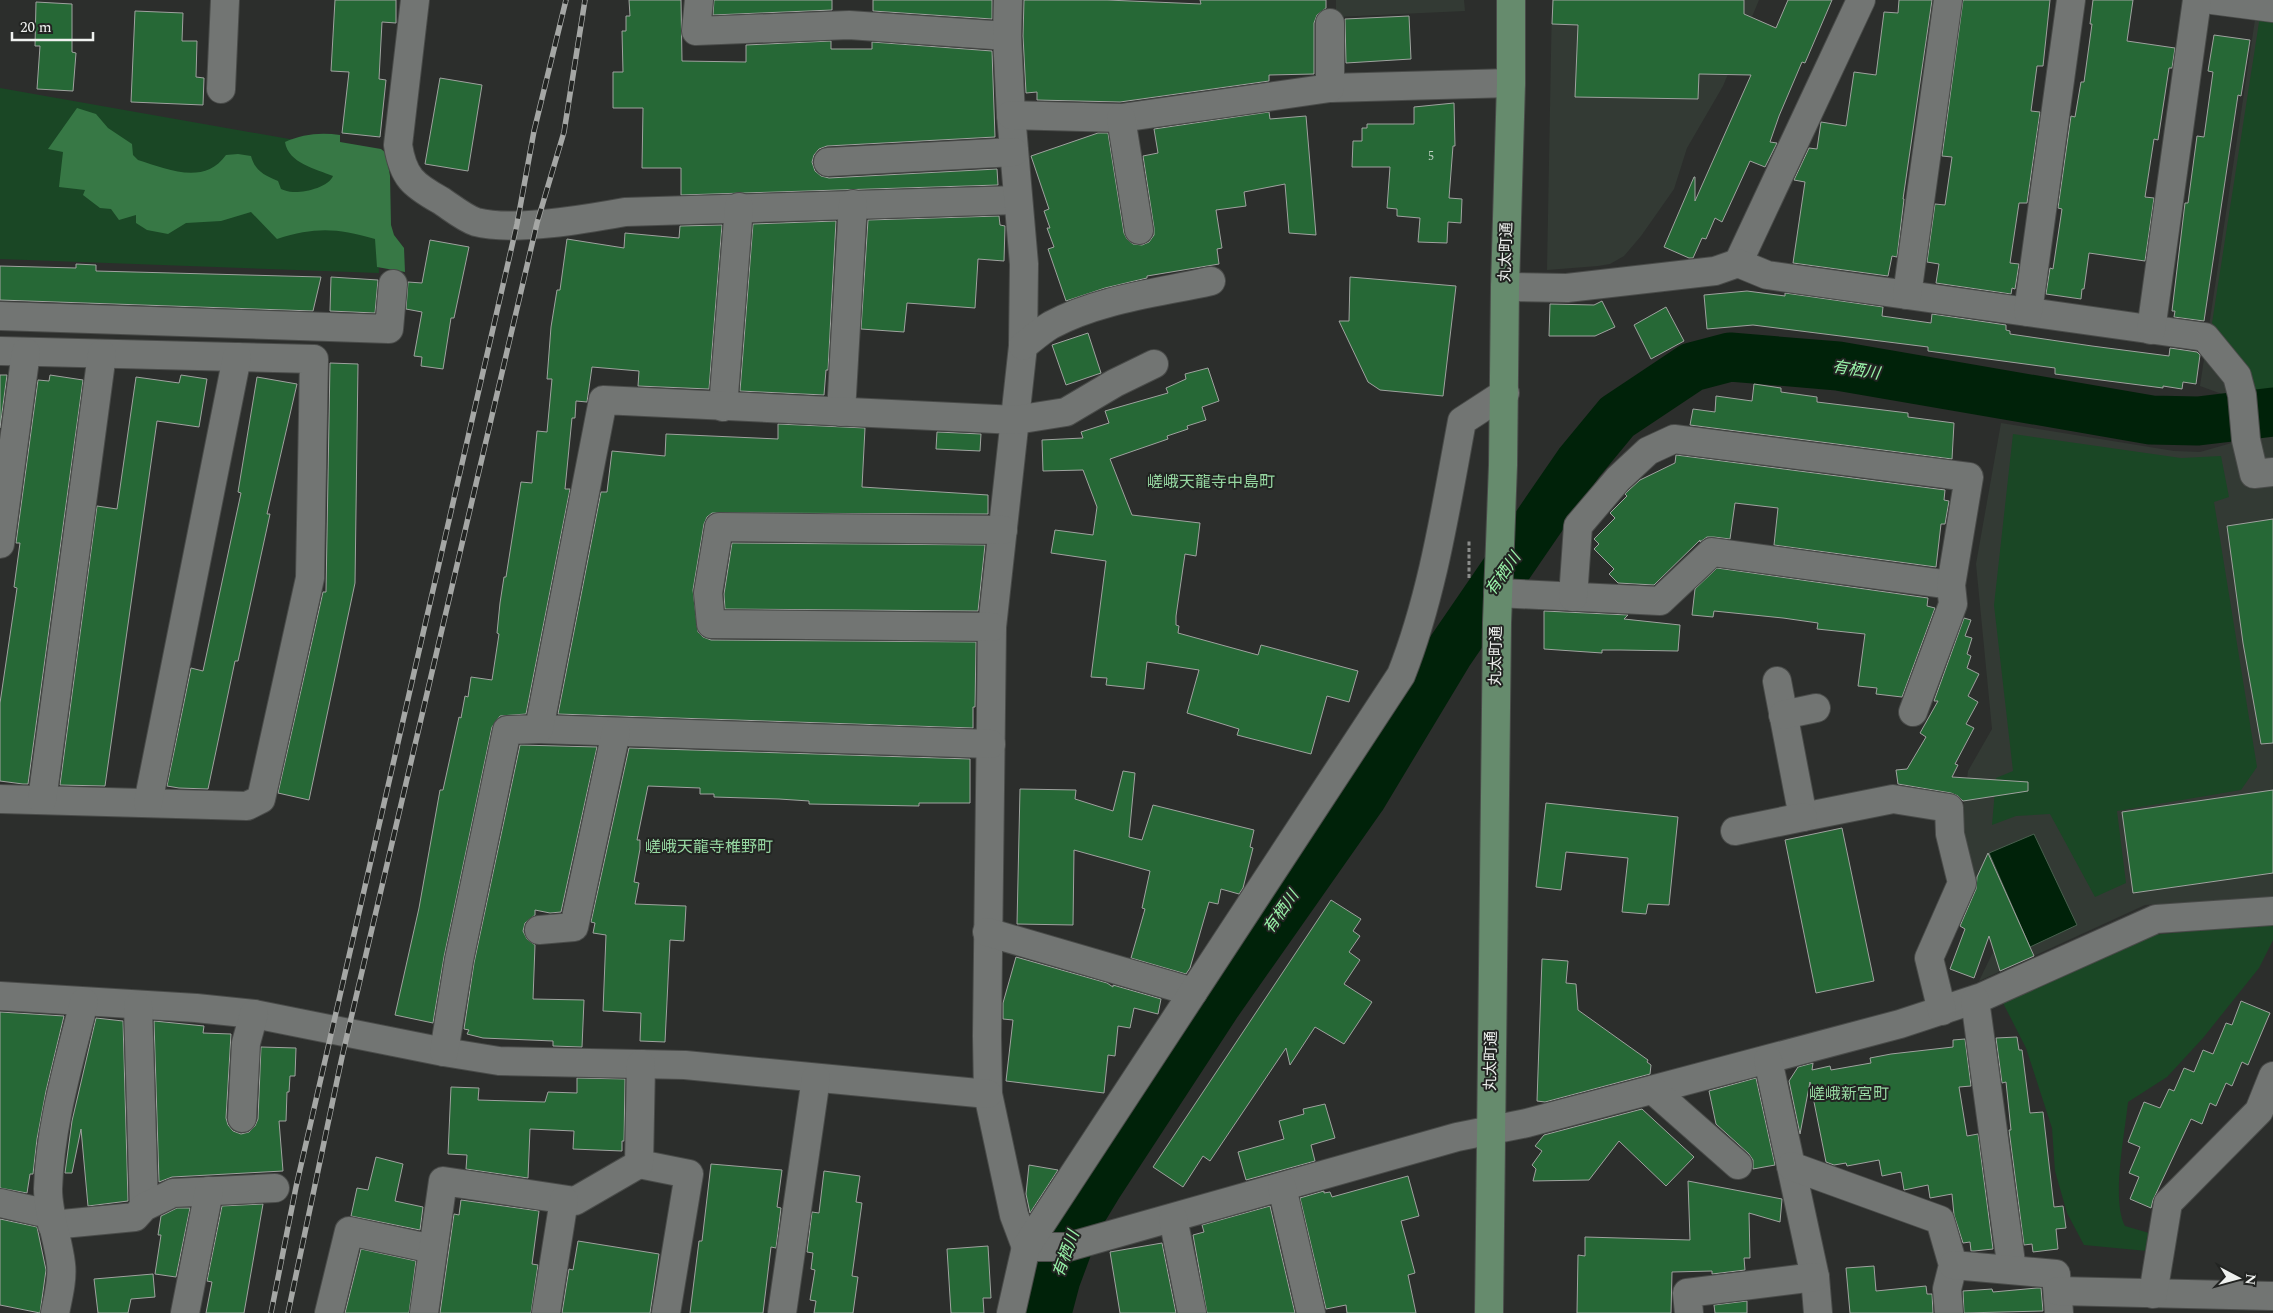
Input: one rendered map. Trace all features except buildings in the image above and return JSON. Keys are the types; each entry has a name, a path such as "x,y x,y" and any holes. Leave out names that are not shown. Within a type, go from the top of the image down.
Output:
{"main road":[{"name":"丸太町通","path":"1489,1313 1497,623 1508,594 1499,552 1505,393 1505,287 1511,83 1511,0"}],"street":[{"path":"221,89 225,0"},
{"path":"415,0 398,145 404,170 417,187 474,221 497,226 588,219 625,212 739,207 1018,200"},
{"path":"699,0 696,31 849,25 1007,36"},
{"path":"1008,0 1007,36 1011,115 1024,264 1023,346 992,627 987,932 988,1094 1014,1216 1035,1247"},
{"path":"1738,263 1861,0"},
{"path":"1907,295 1948,0"},
{"path":"2028,312 2071,0"},
{"path":"2152,330 2197,0"},
{"path":"2212,0 2273,8"},
{"path":"1330,23 1330,88"},
{"path":"1011,115 1121,118 1330,88 1511,83"},
{"path":"1121,118 1139,230"},
{"path":"828,162 1014,152"},
{"path":"841,412 853,204"},
{"path":"723,407 739,207"},
{"path":"1505,287 1567,288 1715,271 1738,263 1766,275 2205,337 2237,376 2242,395 2246,440 2254,474 2273,472"},
{"path":"1023,346 1050,326 1074,314 1100,306 1211,281"},
{"path":"0,316 389,329 393,284"},
{"path":"0,544 13,352 314,359 310,578 261,799 248,806 0,799"},
{"path":"42,800 102,354"},
{"path":"148,803 237,357"},
{"path":"539,729 603,400 1016,420 1066,412 1115,383 1154,364"},
{"path":"1011,1313 1035,1247 1193,992 1401,675 1421,618 1439,541 1462,421 1505,393"},
{"path":"1573,597 1578,526 1618,479 1648,451 1674,439 1969,477 1951,585 1954,604 1913,712"},
{"path":"992,627 711,624 708,593 719,527 1003,530"},
{"path":"1508,594 1660,601 1712,552 1951,585"},
{"path":"1777,681 1802,817"},
{"path":"1784,715 1816,708"},
{"path":"444,1052 459,960 507,730 539,729 990,744"},
{"path":"539,930 574,926 616,732"},
{"path":"1735,831 1893,799 1949,808 1950,834 1962,883 1929,958 1942,1011"},
{"path":"1035,1247 1068,1247 1457,1137 1653,1090 1942,1011 1975,1000 2156,919 2273,910"},
{"path":"987,932 1193,992"},
{"path":"0,996 138,1006 196,1008 254,1014 444,1052 499,1061 685,1065 988,1094"},
{"path":"1975,1000 2012,1270"},
{"path":"56,1313 62,1267 51,1219 48,1188 54,1131 84,1002"},
{"path":"138,1006 144,1208"},
{"path":"242,1118 246,1043 254,1014"},
{"path":"1768,1060 1815,1277 1818,1313"},
{"path":"639,1164 641,1064"},
{"path":"2168,1300 2168,1203 2259,1111 2273,1076"},
{"path":"782,1313 816,1078"},
{"path":"1653,1090 1738,1165"},
{"path":"424,1313 443,1181 569,1200 639,1164 689,1174 666,1313"},
{"path":"1791,1166 1940,1220 1953,1265 1947,1289 1949,1313"},
{"path":"1282,1186 1311,1313"},
{"path":"0,1203 51,1219 135,1217 144,1208 173,1193 275,1188"},
{"path":"185,1313 209,1191"},
{"path":"546,1313 569,1200"},
{"path":"1173,1218 1192,1313"},
{"path":"329,1313 349,1231 433,1249"},
{"path":"1953,1265 2056,1274 2059,1302 2273,1296"},
{"path":"1689,1313 1687,1292 1815,1277"}],"shaded area":[{"path":"1336,0 1464,0 1465,11 1336,17"},
{"path":"1552,0 1759,0 1723,86 1687,148 1674,189 1641,236 1624,256 1610,264 1547,270"},
{"path":"2256,13 2273,16 2273,897 2145,905 1979,981 1996,946 1984,894 1963,848 1961,827 1968,771 1992,729 1976,564 2001,423 2174,451 2200,452 2235,442 2233,398 2200,386"},
{"path":"2260,16 2273,18 2273,389 2256,394 2244,365 2212,323"},
{"path":"0,88 374,154 379,273 0,259"},
{"path":"2013,434 2181,458 2221,456 2229,497 2214,502 2257,767 2241,790 2117,811 2126,883 2095,897 2050,814 2016,816 1992,825 1996,778 2013,771 1994,605"},
{"path":"2034,834 2077,925 2030,947 1989,853"},
{"path":"2273,924 2273,940 2259,968 2203,1038 2167,1077 2128,1102 2120,1166 2119,1200 2125,1226 2149,1233 2147,1251 2084,1245 2067,1213 2055,1171 2052,1128 2026,1048 2003,1003 2151,935"}],"green space":[{"path":"77,108 96,114 108,128 132,144 133,155 138,160 173,171 196,173 207,170 217,164 226,155 251,156 261,172 278,181 281,189 291,192 316,188 327,183 333,176 311,168 291,155 285,142 291,139 305,135 333,134 340,135 340,142 381,149 386,153 390,176 391,225 394,235 404,248 405,272 377,267 375,239 326,230 303,232 277,239 251,212 221,221 186,223 168,234 147,230 136,223 136,215 119,220 111,209 100,208 83,195 85,190 59,187 63,152 48,149"}],"waterway":[{"name":"有栖川","path":"1047,1313 1056,1279 1079,1217 1099,1184 1216,1005 1362,797 1448,654 1579,463 1617,417 1692,367 1730,357 1838,366 2151,420 2198,421 2273,412"}],"railway":[{"path":"271,1313 296,1187 517,224 534,131 566,0"},
{"path":"288,1313 342,1057 537,223 564,132 585,0"}],"district":[{"name":"嵯峨天龍寺中島町","path":"1211,482"},
{"name":"嵯峨天龍寺椎野町","path":"709,847"},
{"name":"嵯峨新宮町","path":"1849,1094"}]}
